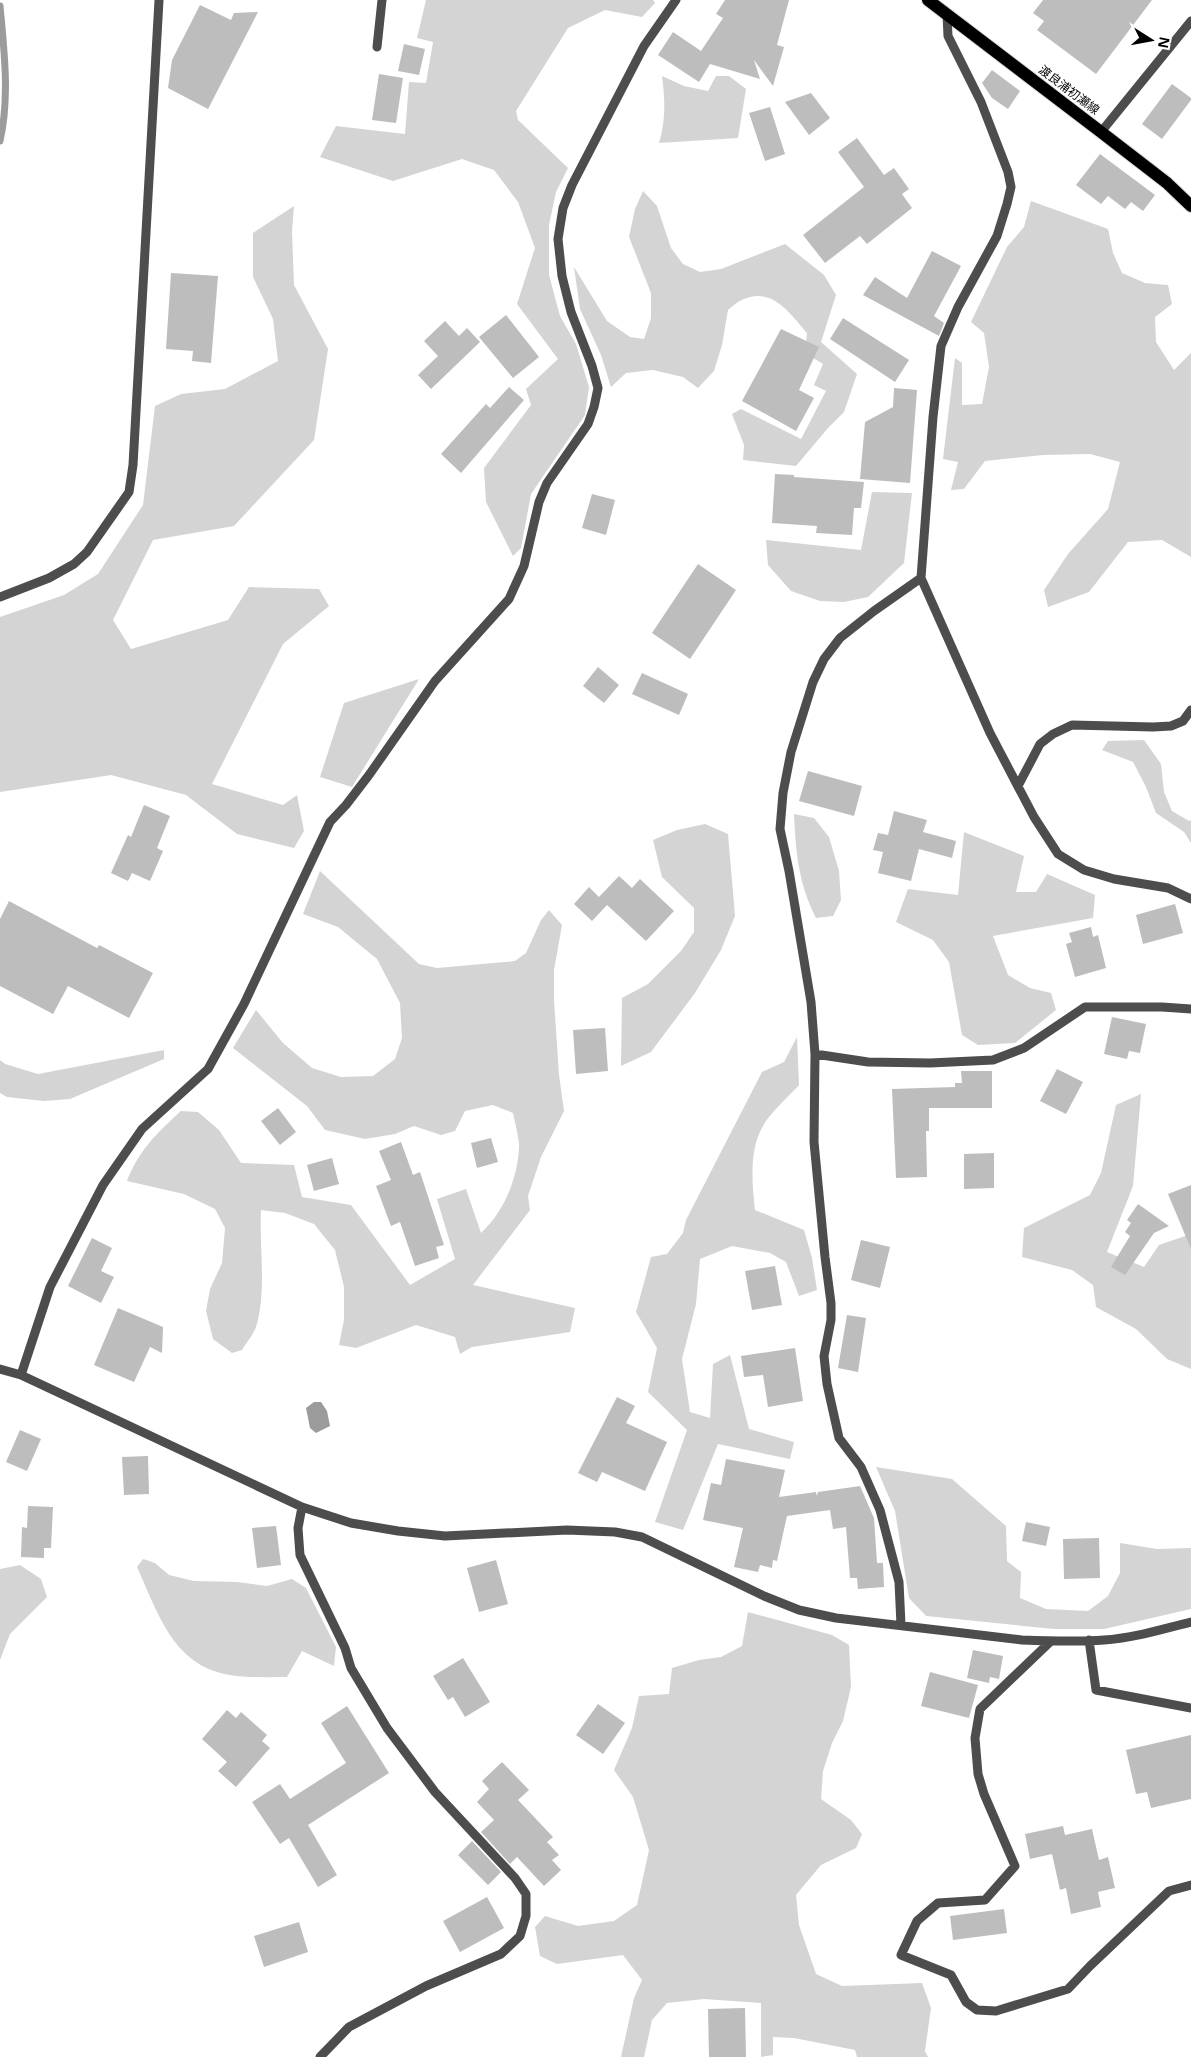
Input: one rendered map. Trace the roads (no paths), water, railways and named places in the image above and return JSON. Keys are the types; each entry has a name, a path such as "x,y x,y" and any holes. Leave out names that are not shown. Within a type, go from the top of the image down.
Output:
{"main road":[{"name":"渡良浦初瀬線","path":"928,0 1101,132 1191,206"}],"street":[{"path":"0,597 49,578 74,564 87,552 129,492 133,465 159,0"},
{"path":"377,47 382,0"},
{"path":"21,1375 50,1287 102,1185 142,1129 208,1069 244,1004 330,822 368,775 435,681 509,599 524,566 539,502 547,483 588,424 598,388 592,366 571,312 562,276 558,239 564,208 572,185 644,46 676,0"},
{"path":"947,14 948,36 981,102 1008,172 1011,187 997,236 958,307 942,346 933,417 921,578 990,733 1034,817 1058,854 1084,870 1114,879 1168,888 1191,899"},
{"path":"1101,132 1191,21"},
{"path":"901,1625 899,1582 880,1510 860,1467 839,1438 827,1384 824,1356 831,1320 831,1303 814,1142 815,1054 811,1002 805,960 780,829 783,792 791,752 813,682 824,659 840,638 921,578"},
{"path":"1018,786 1040,744 1053,734 1072,725 1171,726 1183,721 1191,710"},
{"path":"815,1054 868,1062 930,1063 993,1060 1024,1048 1085,1006 1191,1009"},
{"path":"0,1369 21,1375 302,1507 351,1523 398,1532 445,1536 567,1530 616,1532 642,1537 764,1596 799,1610 836,1618 1022,1640 1105,1640 1149,1633 1191,1622"},
{"path":"302,1507 298,1528 300,1555 345,1648 355,1676 387,1728 435,1792 515,1878 526,1894 526,1916 520,1936 501,1954 426,1986 349,2027 320,2057"},
{"path":"1089,1640 1096,1690 1191,1708"},
{"path":"1051,1641 980,1709 975,1738 978,1774 984,1794 1015,1866 985,1900 938,1903 917,1921 901,1955 951,1975 966,2002 977,2010 996,2011 1068,1989 1169,1891 1191,1885"}],"waterway":[{"path":"0,6 5,91 5,108 0,141"}]}
